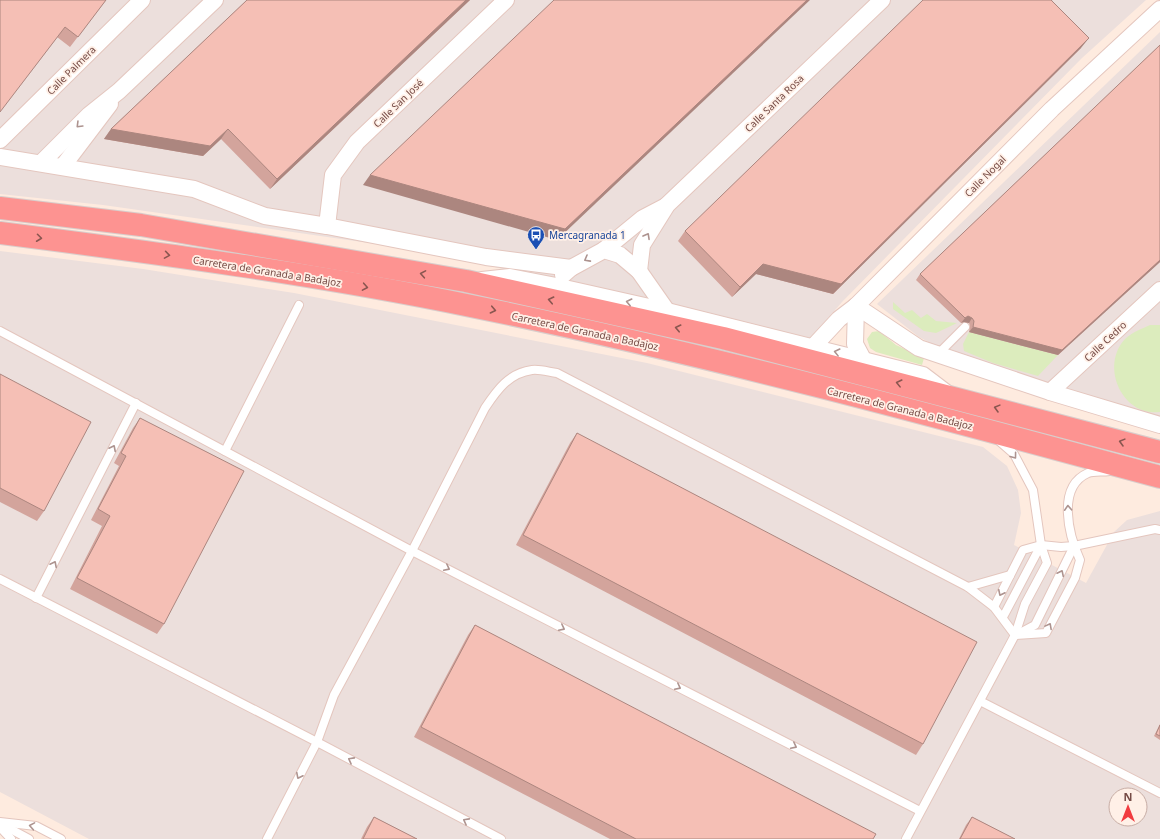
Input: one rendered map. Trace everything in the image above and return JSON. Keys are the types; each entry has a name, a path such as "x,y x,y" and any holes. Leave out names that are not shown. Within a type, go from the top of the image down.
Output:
{"highway":[{"path":"0,208 141,225 466,281 723,338 1160,452"},
{"name":"Carretera de Granada a Badajoz","path":"0,233 303,276 470,305 668,349 986,429 1160,477"}],"street":[{"name":"Calle Palmera","path":"0,140 142,0"},
{"path":"41,163 89,115 119,91 215,0"},
{"name":"Calle San José","path":"327,226 333,175 357,142 506,0"},
{"name":"Calle Santa Rosa","path":"639,271 642,246 667,205 882,0"},
{"name":"Calle Nogal","path":"813,347 839,319 856,306 1052,109 1160,9"},
{"path":"63,166 99,121 119,91"},
{"path":"0,157 63,166 194,189 265,216 327,226 486,256 571,268"},
{"name":"Calle Santa Rosa","path":"551,285 571,268 604,250 643,218 667,205"},
{"path":"604,250 620,255 639,271 667,311"},
{"path":"466,281 510,277 667,311 863,358 923,375 950,396"},
{"name":"Calle Cedro","path":"1050,392 1160,290"},
{"path":"856,306 919,348 1050,392 1160,425"},
{"path":"856,306 855,344 863,358"}],"lane":[{"path":"225,451 299,305"},
{"path":"938,354 965,327"},
{"path":"0,331 412,551 920,811"},
{"path":"267,839 317,742 334,695 412,551 485,408 498,388 513,376 532,370 557,373 968,587 994,607 1014,635"},
{"path":"36,598 136,403"},
{"path":"906,839 1014,635 1025,604 1047,563 1040,544 1033,490 1014,454 986,429"},
{"path":"1014,635 1046,633 1075,578 1080,560 1074,546 1067,504 1075,483 1088,473 1133,470"},
{"path":"994,607 1023,550 1040,544 1061,547 1074,546 1155,529 1160,530"},
{"path":"1003,618 1040,544"},
{"path":"1014,635 1035,625 1074,546"},
{"path":"968,587 1010,575"},
{"path":"0,579 317,742 501,839"},
{"path":"980,701 1160,793"},
{"path":"0,824 11,839"},
{"path":"0,824 29,839"},
{"path":"0,824 36,826 61,839"}],"shaded area":[{"path":"0,0 1146,0 1082,58 842,302 811,338 418,250 103,205 0,194"},
{"path":"1160,32 1160,419 961,359 919,337 877,304"},
{"path":"0,251 143,269 294,293 647,363 983,447 1007,466 1018,490 1021,513 1014,545 1086,583 1114,532 1127,520 1160,511 1160,839 89,839 0,792"}],"green space":[{"path":"893,302 905,313 912,310 921,318 927,314 936,321 957,323 936,333 924,331 893,309"},
{"path":"1150,325 1160,325 1160,412 1147,411 1135,406 1125,398 1115,375 1115,362 1118,349 1126,338 1134,332"},
{"path":"879,331 896,345 924,358 922,365 876,352 870,348 867,339 872,332"},
{"path":"969,332 1058,355 1038,376 993,363 964,351 963,344"}],"building":[{"path":"0,0 106,0 78,37 65,27 0,112"},
{"path":"247,0 466,0 277,179 228,129 210,146 111,129"},
{"path":"554,0 807,0 565,229 370,175"},
{"path":"923,0 1051,0 1089,38 841,284 763,264 740,287 685,231"},
{"path":"1160,45 1160,260 1062,350 973,327 974,321 972,318 968,316 965,318 920,274"},
{"path":"0,374 91,422 44,511 0,488"},
{"path":"140,418 244,471 164,624 77,578 110,516 98,509 126,456 121,453"},
{"path":"577,433 977,642 923,744 523,535"},
{"path":"475,625 876,834 873,839 636,839 421,727"},
{"path":"1160,725 1160,736 1156,734"},
{"path":"374,817 417,839 363,839"},
{"path":"972,817 1015,839 960,839"}],"place":[{"name":"Mercagranada 1","path":"536,250"}]}
